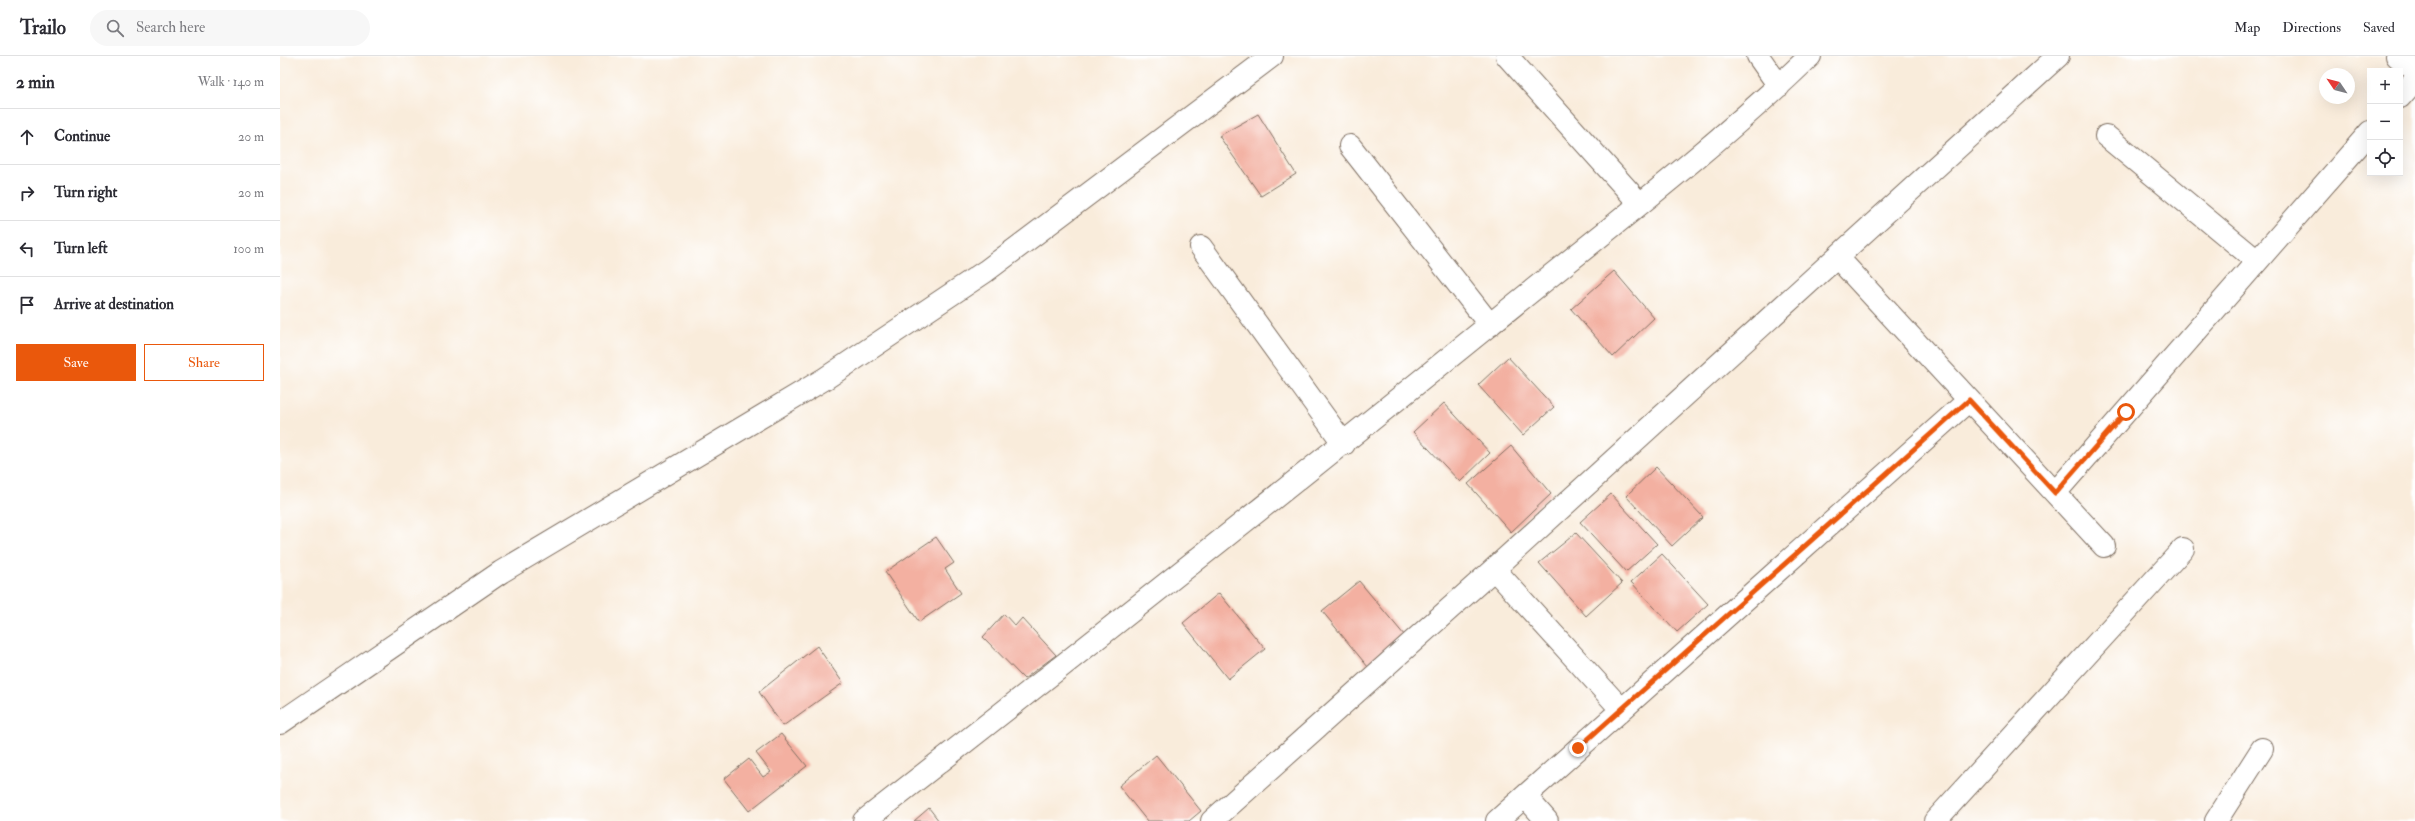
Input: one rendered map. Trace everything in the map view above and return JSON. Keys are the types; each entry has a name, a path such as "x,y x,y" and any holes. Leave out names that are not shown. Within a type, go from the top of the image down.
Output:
{"street":[{"path":"280,723 501,572 826,378 986,271 1272,56"},
{"path":"1507,56 1640,204"},
{"path":"1758,56 1780,86"},
{"path":"864,821 1247,522 1344,444 1640,204 1780,86 1810,56"},
{"path":"1212,821 1494,569 1838,258 2058,56"},
{"path":"2397,56 2415,70"},
{"path":"2403,94 2415,80"},
{"path":"2055,493 2367,135"},
{"path":"2106,136 2257,261"},
{"path":"1350,146 1490,325"},
{"path":"1201,247 1344,444"},
{"path":"1838,258 2104,546"},
{"path":"1497,821 1969,400"},
{"path":"1935,821 2182,549"},
{"path":"1494,569 1621,709"},
{"path":"2216,821 2262,749"},
{"path":"1525,796 1547,821"}],"building":[{"path":"1258,114 1296,174 1261,196 1219,136"},
{"path":"1614,271 1654,318 1613,357 1571,309"},
{"path":"1508,357 1554,407 1523,435 1478,385"},
{"path":"1444,403 1490,453 1460,482 1413,432"},
{"path":"1511,446 1551,494 1511,532 1468,484"},
{"path":"1656,467 1703,517 1672,546 1626,496"},
{"path":"1611,494 1657,544 1626,572 1580,522"},
{"path":"1576,533 1622,583 1586,616 1539,563"},
{"path":"936,537 954,563 945,569 961,593 919,622 885,572"},
{"path":"1662,554 1708,604 1677,632 1631,582"},
{"path":"1359,581 1405,636 1368,667 1322,611"},
{"path":"1219,593 1265,649 1228,679 1183,623"},
{"path":"1004,614 1015,626 1022,618 1056,655 1024,679 983,637"},
{"path":"817,646 843,683 783,726 759,692"},
{"path":"781,734 807,766 749,811 724,779 749,759 763,777 771,772 756,753"},
{"path":"1156,755 1201,811 1189,821 1147,821 1119,786"},
{"path":"929,808 939,821 914,821"}],"route":[{"path":"1578,748 1969,400 2055,493 2126,412"}]}
